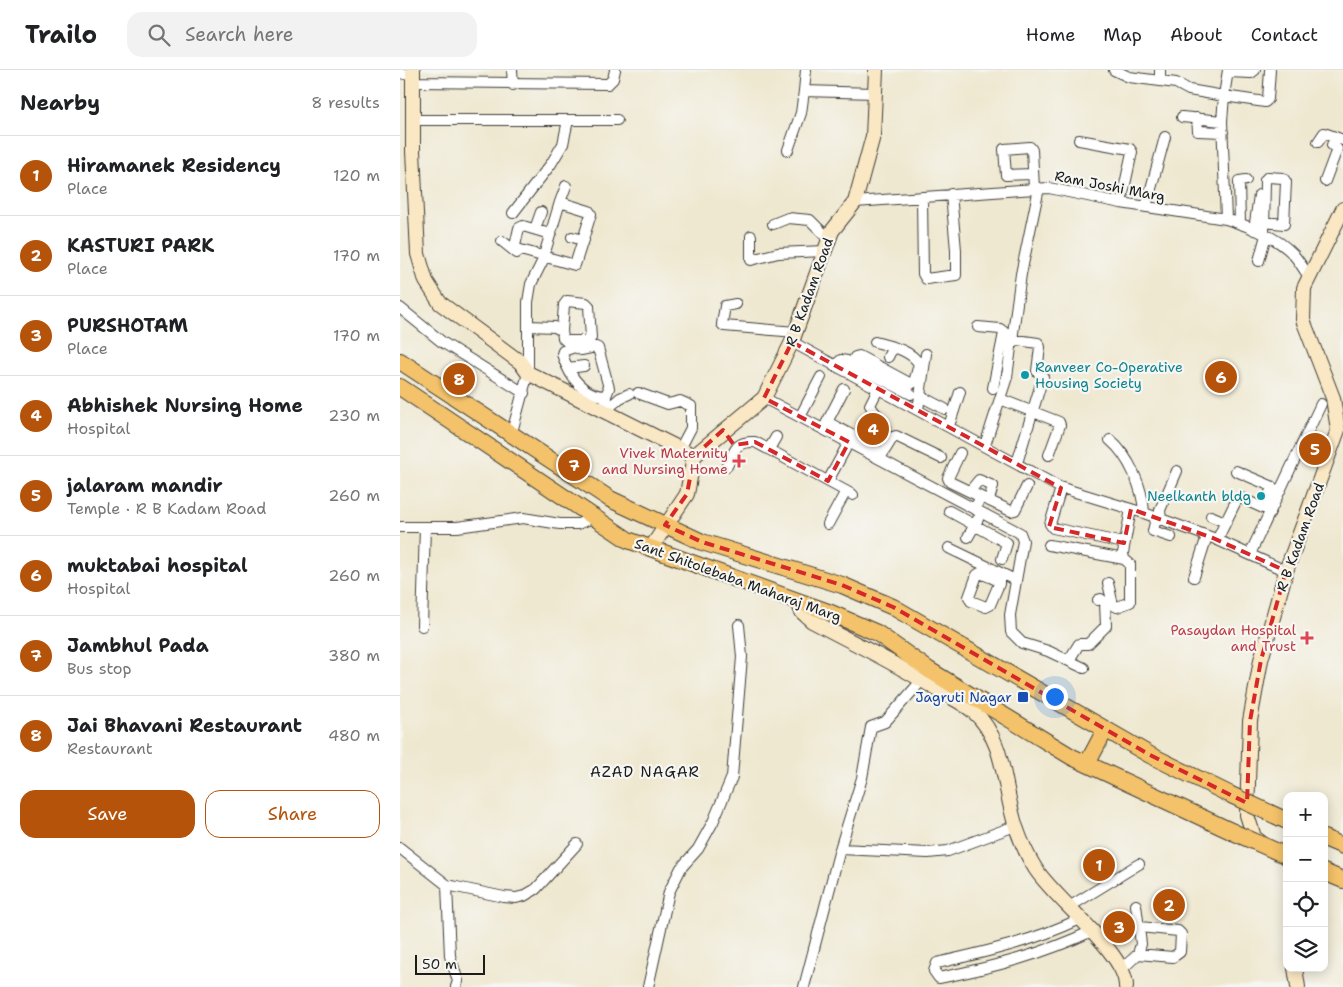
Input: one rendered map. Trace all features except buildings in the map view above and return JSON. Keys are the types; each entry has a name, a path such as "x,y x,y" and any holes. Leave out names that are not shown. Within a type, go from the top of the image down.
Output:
{"main road":[{"name":"Sant Shitolebaba Maharaj Marg","path":"400,361 512,432 610,499 693,538 842,585 893,607 1106,730 1190,776 1283,819"},
{"name":"Sant Shitolebaba Maharaj Marg","path":"400,387 628,540 684,562 832,613 877,633 954,685 1086,764 1283,854"},
{"path":"684,562 693,538"},
{"path":"1086,764 1106,730"},
{"path":"1328,840 1343,846"},
{"path":"1328,874 1343,880"}],"street":[{"path":"512,70 513,84"},
{"path":"400,73 414,76 513,84 608,84 613,79 614,70"},
{"path":"788,150 801,113 806,70"},
{"name":"R B Kadam Road","path":"694,456 723,430 764,398 794,337 827,245 846,212 856,202 873,136 876,70"},
{"path":"1114,70 1129,77 1176,82 1189,90 1265,102 1268,99 1270,70"},
{"path":"1160,70 1160,81"},
{"path":"1226,219 1222,126 1228,71 1251,73 1256,70"},
{"path":"414,76 418,254 426,281 440,303 520,362 528,373 694,456 687,494 664,525 651,548"},
{"path":"804,91 875,93"},
{"path":"1182,117 1196,118 1198,131 1222,126"},
{"path":"414,120 617,120"},
{"path":"513,214 551,164 563,144 568,120"},
{"path":"1146,207 1165,137"},
{"path":"1078,140 1130,149 1132,152 1121,203"},
{"path":"1325,181 1337,149 1331,142"},
{"path":"985,445 1007,377 1005,358 1036,188 1033,174"},
{"path":"1259,260 1261,233 1264,222 1265,180 1268,177 1282,178 1286,182 1284,224 1264,222"},
{"path":"1240,224 1239,181 1246,180"},
{"path":"1241,208 1259,208 1258,181"},
{"path":"512,432 528,373 528,302 531,284 542,259 566,186"},
{"name":"Ram Joshi Marg","path":"856,202 1049,188 1121,203 1226,219 1261,233 1292,253 1309,277"},
{"path":"922,197 922,274 926,279 956,275 956,250 951,194"},
{"path":"502,241 520,255 575,265 591,214 589,211 560,202"},
{"path":"1256,208 1261,233"},
{"name":"R B Kadam Road","path":"1283,860 1254,837 1247,815 1250,721 1261,660 1286,571 1341,427 1303,320 1304,288 1343,209"},
{"path":"535,229 541,212"},
{"path":"751,236 751,260 778,252 827,245 810,220 788,218 774,224"},
{"path":"542,259 514,246 519,228 523,226 550,234"},
{"path":"572,237 584,240"},
{"path":"736,304 725,306 722,324 724,326 794,337 834,366 985,445 1061,488 1144,513 1212,538 1286,571"},
{"path":"400,308 442,342 524,393"},
{"path":"529,326 555,327 562,331"},
{"path":"978,328 1000,330 1004,332 1008,339"},
{"path":"1008,339 1038,343 1040,347 1037,371 1043,377 1017,463"},
{"path":"852,364 856,357 859,356 911,384 917,376 919,364 905,352 875,342"},
{"path":"605,411 606,396 609,388 596,347 581,350 575,347 563,352 562,354 568,368 580,386 590,394 606,396"},
{"path":"888,357 893,347"},
{"path":"918,410 915,395 926,354"},
{"path":"993,388 996,375 1005,358"},
{"path":"834,366 840,360 852,364 946,409"},
{"path":"568,368 584,366"},
{"path":"996,375 1007,377"},
{"path":"800,417 821,377"},
{"path":"825,426 844,389"},
{"path":"878,389 870,405 885,426 885,434 879,449"},
{"path":"949,426 960,392"},
{"path":"605,411 620,398 634,393 668,404 680,401 692,406 691,428 680,449"},
{"path":"764,398 800,417 879,449 1023,536 1010,624 1015,638 1022,643 1069,660 1084,668"},
{"path":"1000,399 1059,422 1060,425 1049,455"},
{"path":"1250,554 1332,400"},
{"path":"825,426 849,442 879,449"},
{"path":"723,430 734,446"},
{"path":"879,449 896,436 941,458"},
{"path":"769,449 776,437"},
{"path":"1110,440 1119,448 1140,490 1144,513"},
{"path":"727,461 734,446 745,441 755,442 850,493 828,524"},
{"path":"828,482 849,442"},
{"path":"960,453 948,478 985,499 1011,511 1015,510 1027,486"},
{"path":"1175,525 1170,541 1153,531 1177,471"},
{"path":"1236,471 1272,488 1251,536"},
{"path":"968,537 975,524 978,510 993,486 979,480 970,491"},
{"path":"1061,488 1050,524 1053,528 1124,543"},
{"path":"1194,577 1212,538 1225,522 1237,499 1241,498 1264,508"},
{"path":"1124,559 1122,553 1131,509"},
{"path":"949,511 1007,543 1002,559"},
{"path":"1211,516 1225,522"},
{"path":"400,527 457,527 523,518 560,524 578,524 595,517"},
{"path":"422,626 425,527"},
{"path":"1049,545 1124,559 1130,564 1130,602 1117,606 1114,605 1108,583"},
{"path":"949,548 991,573 1015,580"},
{"path":"1069,660 1079,644 1088,644 1106,626 1105,603 1101,599 1098,600"},
{"path":"798,602 802,612 812,620 922,680 973,711 992,733 1015,826 1024,849 1038,873 1092,931 1122,970 1126,980 1126,987"},
{"path":"648,987 669,892 681,868 698,849 713,822 732,777 742,657 739,625"},
{"path":"804,987 840,849 862,778 871,726 885,722 922,680"},
{"path":"840,849 928,853 948,851 1015,826"},
{"path":"400,848 403,848 447,885 504,897 524,896 536,889 577,844"},
{"path":"1069,907 1139,864"},
{"path":"447,885 450,956 458,981 456,987"},
{"path":"1122,970 1138,954 1141,944 1136,905"},
{"path":"1080,919 1051,933 995,950 937,963 934,971 939,978 1001,965 1059,947 1092,931"},
{"path":"1138,954 1173,958 1180,952 1180,934 1178,931 1140,927"},
{"path":"1295,972 1298,987"}],"highlighted area":[{"path":"792,342 1061,488 1049,527 1124,543 1131,509 1213,538 1286,571 1261,660 1250,721 1247,803 1150,755 893,607 842,585 702,542 665,525 687,494 694,456 723,430 734,445 755,442 828,481 849,442 764,398"}],"place":[{"name":"Ranveer Co-Operative Housing Society","path":"1025,375"},
{"name":"muktabai hospital","path":"1221,377"},
{"name":"Jai Bhavani Restaurant","path":"459,379"},
{"name":"Abhishek Nursing Home","path":"873,429"},
{"name":"jalaram mandir","path":"1315,449"},
{"name":"Vivek Maternity and Nursing Home","path":"739,461"},
{"name":"Jambhul Pada","path":"574,465"},
{"name":"Neelkanth bldg","path":"1261,496"},
{"name":"Pasaydan Hospital and Trust","path":"1307,638"},
{"name":"Jagruti Nagar","path":"1023,697"},
{"name":"Hiramanek Residency","path":"1099,865"},
{"name":"KASTURI PARK","path":"1169,905"},
{"name":"PURSHOTAM","path":"1119,927"}],"district":[{"name":"AZAD NAGAR","path":"645,772"}]}
